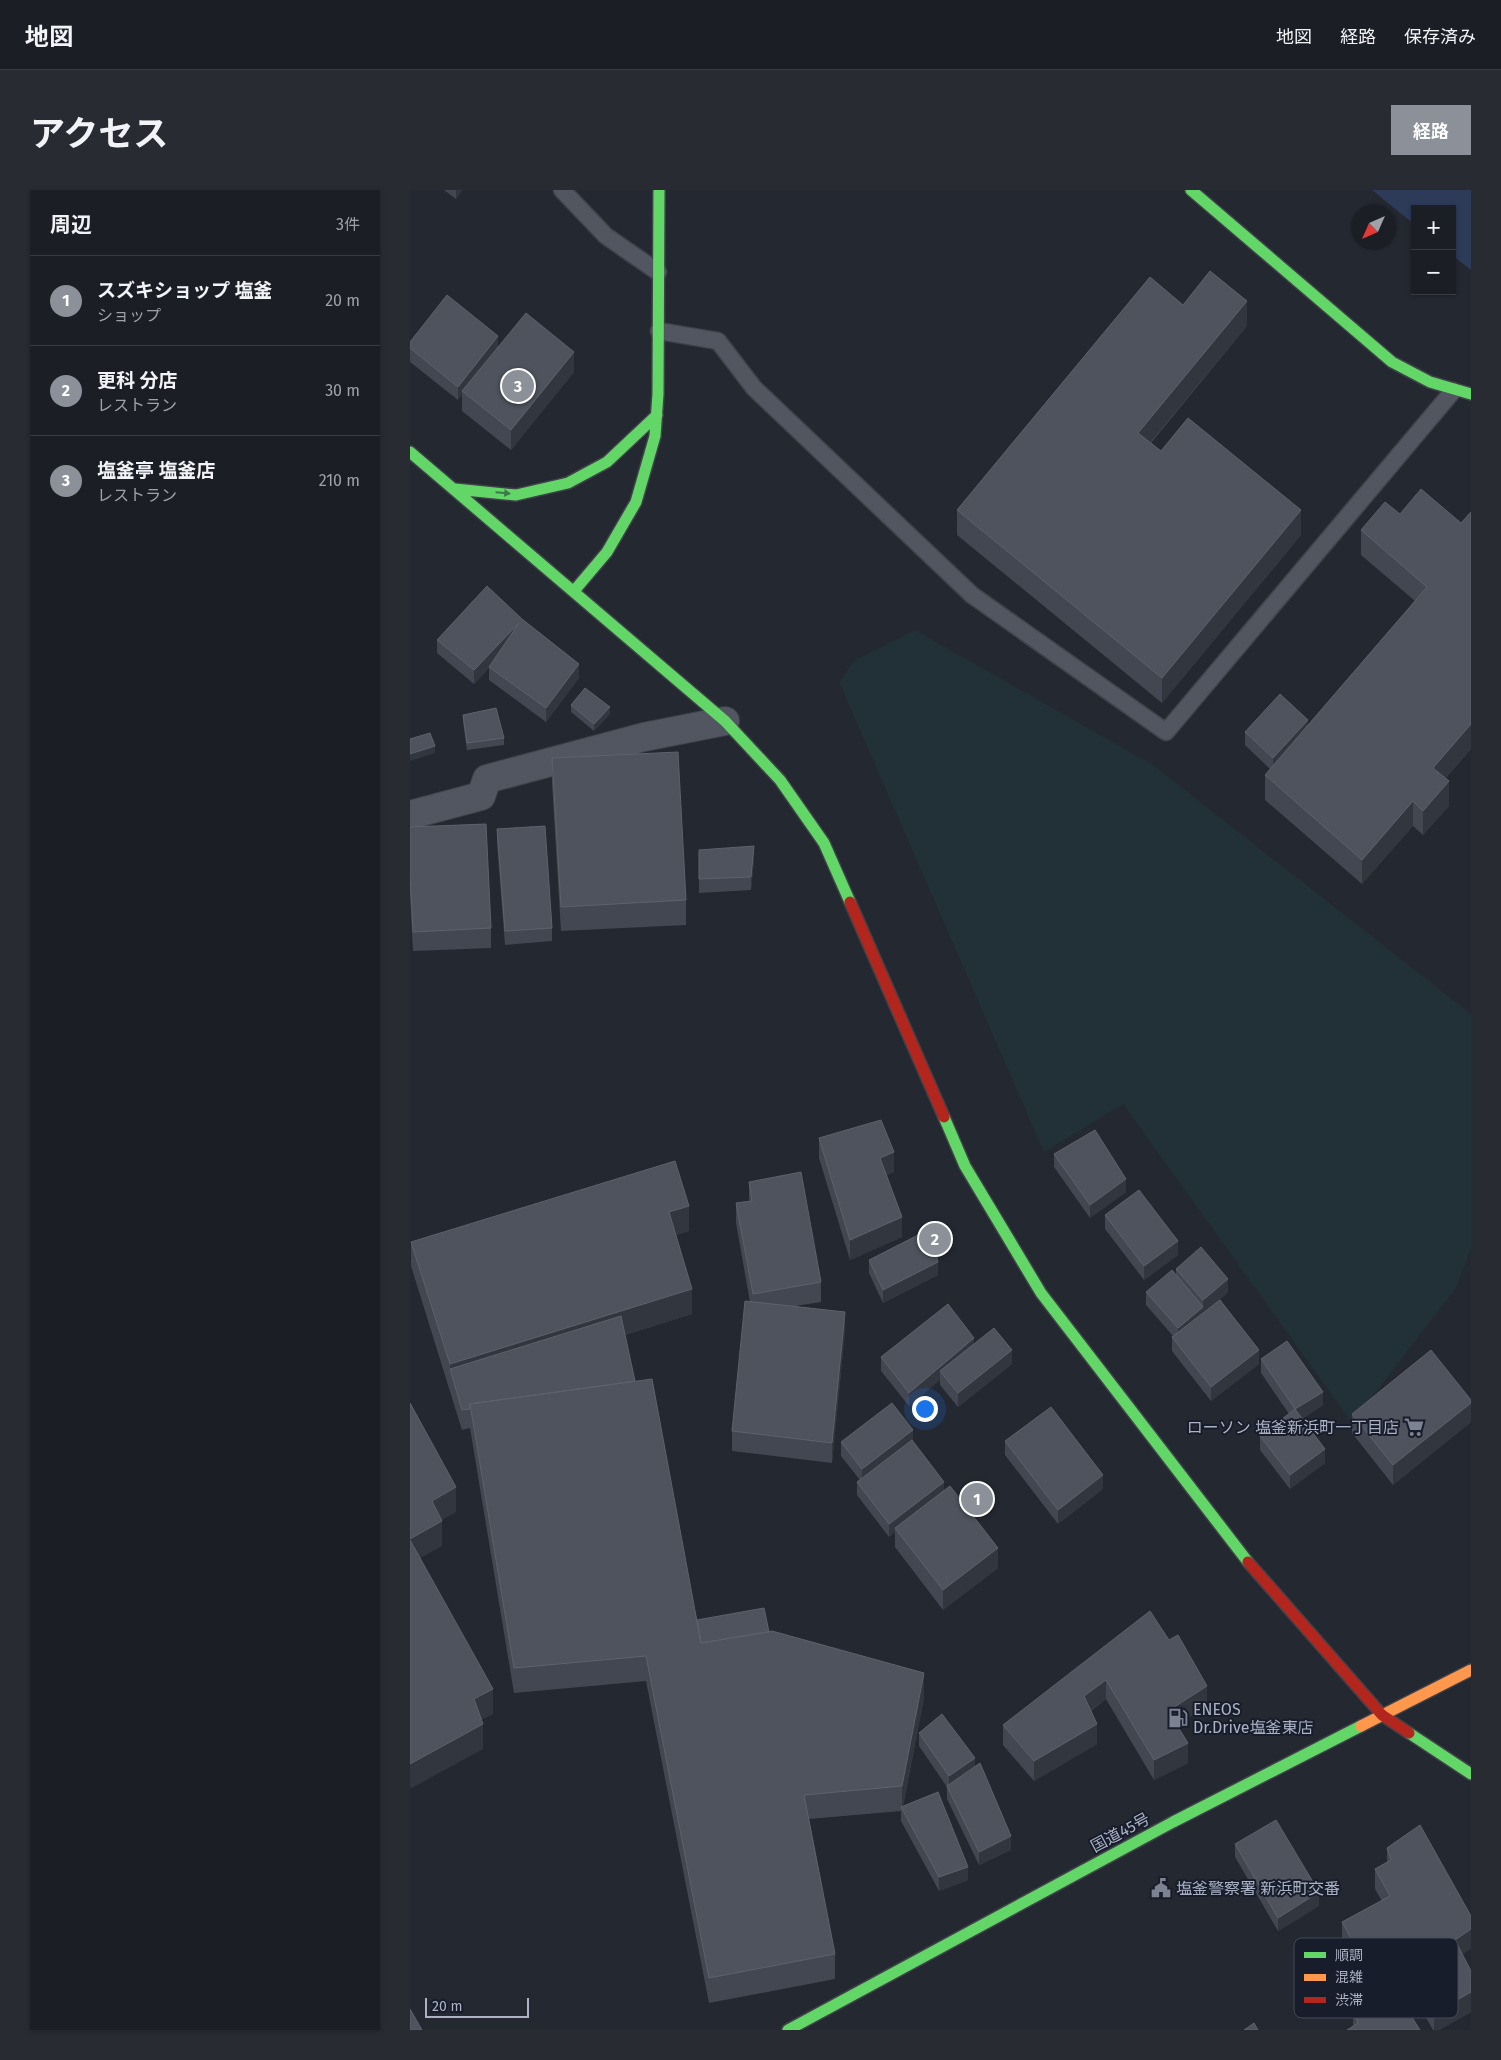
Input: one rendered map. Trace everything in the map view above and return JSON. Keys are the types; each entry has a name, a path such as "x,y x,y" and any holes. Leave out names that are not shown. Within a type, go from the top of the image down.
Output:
{"main road":[{"path":"574,591 607,552 636,502 655,436 657,416 659,190"},
{"path":"1191,190 1392,362 1422,380 1453,391 1471,394"},
{"path":"454,489 516,495 568,483 607,462 657,416"},
{"path":"410,452 725,721 780,780 824,843 965,1166 1041,1293 1251,1566 1382,1715 1471,1774"},
{"name":"国道45号","path":"788,2030 1173,1822 1471,1670"}],"street":[{"path":"410,815 481,796 487,779 644,737 725,721"}],"lane":[{"path":"562,190 606,236 658,272"},
{"path":"658,331 718,341 754,388 972,595 1166,732 1453,391"}],"shaded area":[{"path":"915,630 1153,765 1471,1014 1471,1249 1456,1288 1352,1423 1123,1104 1044,1152 839,682 854,661"}],"water":[{"path":"1372,190 1471,190 1471,270 1456,258 1456,205 1411,205 1411,222 1396,210 1396,205 1390,205"}],"building":[{"path":"1210,271 1247,301 1138,433 1161,451 1188,418 1301,510 1162,678 957,510 1150,277 1183,305"},
{"path":"447,295 498,336 458,387 410,348 410,342"},
{"path":"526,313 574,352 511,430 462,391"},
{"path":"1421,489 1461,523 1471,512 1471,724 1433,768 1449,781 1423,811 1413,801 1362,860 1265,775 1427,587 1361,530 1385,502 1400,514"},
{"path":"487,586 522,619 579,664 546,708 489,667 519,623 474,670 437,640"},
{"path":"585,688 610,707 594,724 571,705"},
{"path":"1280,694 1308,720 1273,758 1245,732"},
{"path":"496,708 504,738 467,743 463,715"},
{"path":"430,733 435,746 410,754 410,739"},
{"path":"678,752 686,900 561,907 552,758"},
{"path":"486,824 491,928 413,932 410,827"},
{"path":"545,826 552,928 505,931 497,829"},
{"path":"754,846 751,877 699,879 699,850"},
{"path":"881,1120 894,1152 880,1158 902,1217 850,1240 819,1138"},
{"path":"1095,1130 1126,1179 1090,1205 1054,1154"},
{"path":"675,1161 689,1206 669,1212 692,1289 450,1364 411,1242"},
{"path":"801,1172 821,1282 753,1294 736,1203 752,1201 749,1182"},
{"path":"1139,1190 1178,1241 1144,1266 1105,1215"},
{"path":"930,1229 938,1262 883,1290 869,1260"},
{"path":"1201,1247 1228,1279 1203,1300 1176,1269"},
{"path":"1172,1270 1203,1307 1178,1328 1146,1292"},
{"path":"1220,1300 1259,1350 1211,1387 1172,1337"},
{"path":"745,1301 845,1312 832,1443 732,1431"},
{"path":"948,1304 974,1338 909,1393 881,1357"},
{"path":"621,1316 635,1381 470,1404 470,1409 462,1410 450,1369"},
{"path":"994,1328 1012,1350 958,1393 940,1371"},
{"path":"1287,1341 1323,1392 1295,1409 1261,1359"},
{"path":"1431,1350 1471,1400 1471,1403 1393,1465 1352,1414"},
{"path":"652,1379 701,1643 772,1631 924,1673 902,1786 804,1795 835,1954 709,1978 646,1656 514,1668 470,1404"},
{"path":"410,1403 456,1487 432,1501 442,1521 410,1539"},
{"path":"892,1403 913,1430 862,1469 841,1442"},
{"path":"1051,1407 1103,1475 1058,1510 1005,1441"},
{"path":"1295,1409 1325,1449 1290,1475 1260,1436"},
{"path":"912,1440 944,1482 889,1524 857,1482"},
{"path":"950,1486 998,1548 943,1590 895,1528"},
{"path":"410,1540 493,1689 474,1699 483,1724 410,1764"},
{"path":"764,1608 769,1632 701,1643 697,1620"},
{"path":"1150,1611 1169,1640 1178,1635 1207,1686 1168,1711 1188,1743 1154,1760 1106,1680 1084,1696 1097,1724 1034,1761 1003,1725"},
{"path":"942,1714 975,1758 949,1776 919,1733"},
{"path":"980,1763 1011,1836 979,1852 947,1786"},
{"path":"938,1792 968,1867 939,1877 901,1807"},
{"path":"1276,1820 1319,1892 1278,1918 1235,1844"},
{"path":"1420,1825 1471,1916 1471,1929 1458,1938 1351,1938 1342,1922 1390,1896 1375,1869 1391,1860 1387,1848"},
{"path":"1458,1946 1471,1971 1471,1992 1458,1999"},
{"path":"410,2009 422,2030 410,2030"},
{"path":"1356,2018 1412,2018 1420,2030 1347,2030 1358,2023"},
{"path":"1254,2023 1258,2030 1244,2030"}],"traffic: fast":[{"path":"574,591 607,552 636,502 655,436 658,394 659,190"},
{"path":"1191,190 1392,362 1430,382 1471,394"},
{"path":"455,489 516,495 568,483 607,462 657,415"},
{"path":"410,452 725,721 780,780 824,843 850,902"},
{"path":"944,1117 965,1166 1041,1293 1248,1562"},
{"path":"788,2030 1173,1822 1361,1726"},
{"path":"1409,1733 1471,1774"}],"traffic: slow":[{"path":"1361,1726 1471,1670"}],"traffic: jam":[{"path":"850,902 944,1117"},
{"path":"1248,1562 1382,1715 1409,1733"}],"place":[{"name":"塩釜亭 塩釜店","path":"518,386"},
{"name":"更科 分店","path":"935,1239"},
{"name":"ローソン 塩釜新浜町一丁目店","path":"1414,1427"},
{"name":"スズキショップ 塩釜","path":"977,1499"},
{"name":"ENEOS Dr.Drive塩釜東店","path":"1178,1718"},
{"name":"塩釜警察署 新浜町交番","path":"1161,1888"}]}
